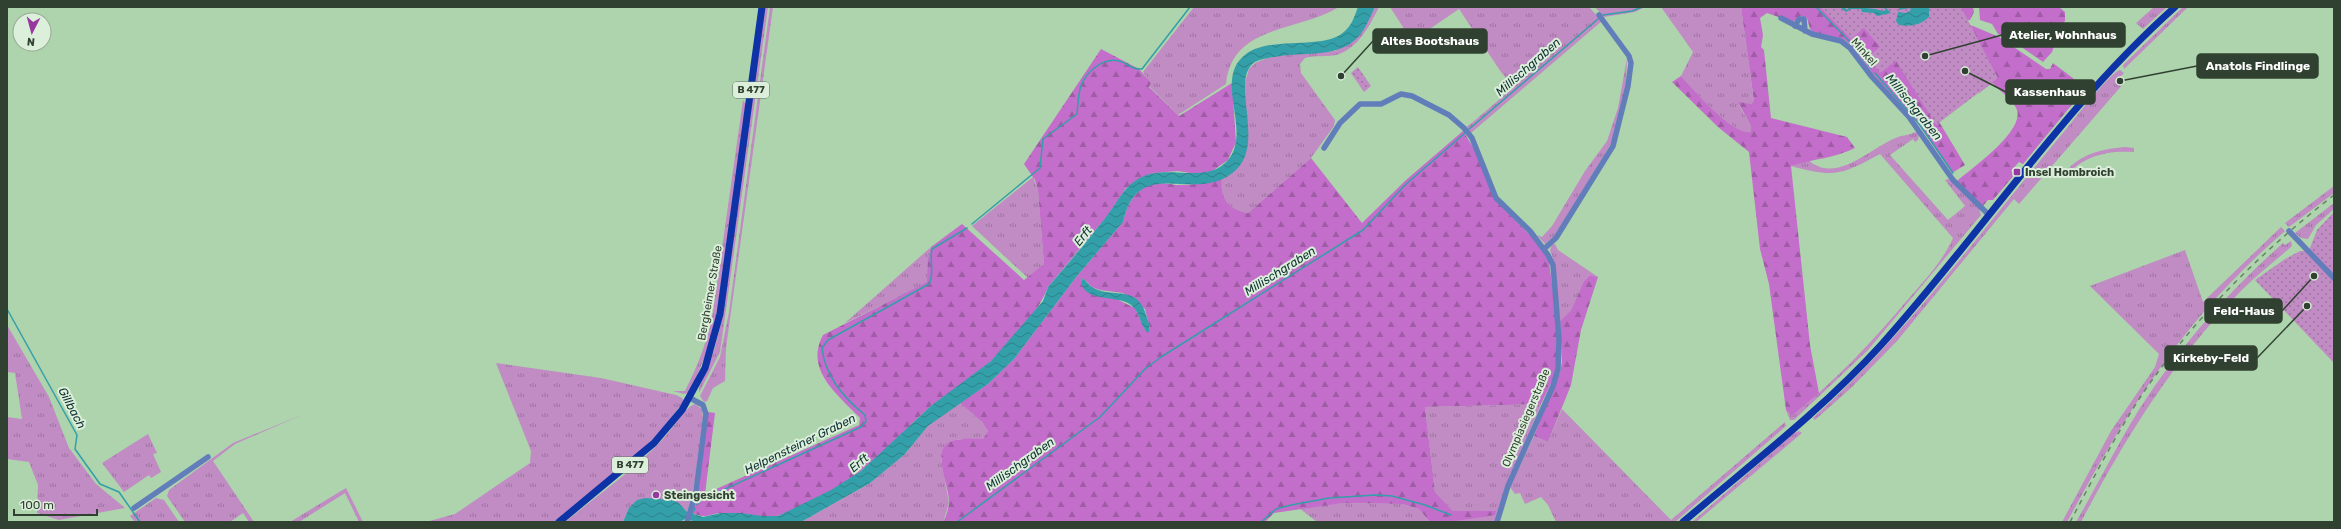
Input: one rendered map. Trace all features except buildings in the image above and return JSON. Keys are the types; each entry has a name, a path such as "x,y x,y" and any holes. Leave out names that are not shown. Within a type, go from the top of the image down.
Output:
{"main road":[{"name":"Bergheimer Straße","path":"559,522 650,447 674,422 690,398 712,350 720,314 762,7"},
{"path":"1683,522 1857,370 1899,324 2094,88 2175,7"}],"street":[{"path":"1544,249 1556,238 1611,151 1624,106 1631,63 1628,56 1599,15"},
{"name":"Minkel","path":"1781,18 1805,31 1837,40 1850,48 1872,76 1909,117 1953,180 1989,215"},
{"name":"Minkel","path":"1795,26 1799,20 1804,19 1805,31"},
{"name":"Olympiasiegerstraße","path":"1324,148 1340,123 1358,105 1362,103 1381,104 1401,94 1412,96 1429,104 1464,128 1469,134 1478,150 1496,198 1505,209 1525,225 1550,259 1554,272 1560,339 1558,369 1553,386 1508,486 1498,522"},
{"path":"2289,231 2334,278"},
{"path":"687,521 696,491 706,414 703,405 690,398"},
{"path":"134,508 208,457"}],"green space":[{"path":"764,7 768,7 720,352 699,393 699,388 714,351 723,315"},
{"path":"770,7 773,7 726,348 725,381 713,388 707,401 704,402 700,396 720,357 729,312"},
{"path":"1194,7 1339,7 1323,15 1270,32 1254,40 1241,50 1231,64 1226,84 1178,115 1149,86 1150,83 1143,72"},
{"path":"1375,7 1379,7 1372,21 1362,36 1351,48 1336,55 1305,58 1300,64 1301,73 1335,120 1334,126 1311,158 1248,213 1235,209 1224,197 1222,192 1222,179 1229,175 1245,96 1245,82 1249,69 1255,63 1267,58 1291,54 1335,51 1358,37"},
{"path":"1390,7 1589,7 1602,21 1471,133 1467,127 1514,87 1501,72 1459,9 1412,41"},
{"path":"1595,7 1645,7 1635,12 1604,17"},
{"path":"1661,7 1741,7 1754,102 1751,104 1739,105 1751,126 1751,132 1743,131 1724,119 1703,100 1681,76 1693,52"},
{"path":"1741,7 1973,7 1974,12 1970,20 1947,21 1973,26 1999,37 2046,69 2050,69 2053,63 2074,79 2075,101 2023,164 2019,162 2011,171 2015,174 1993,200 1988,200 1983,206 1957,181 1984,159 2005,139 2013,129 2017,119 2017,110 2010,99 1992,83 1979,93 1973,78 1926,100 1965,165 1952,173 1919,125 1874,75 1851,45 1843,39 1813,32 1810,29 1807,18 1801,16 1793,22 1767,13 1760,18 1763,35 1761,47 1764,50 1771,118 1847,137 1855,148 1840,154 1791,166 1810,345 1819,393 1792,416 1786,410 1769,284 1760,249 1749,152 1718,127 1672,82 1681,76 1713,110 1724,119 1743,131 1751,132 1751,126 1738,102 1751,104 1754,101"},
{"path":"1820,7 1961,7 1998,78 1936,125 1896,61 1880,73 1868,57 1880,47 1864,28 1851,39"},
{"path":"1979,7 2059,7 2065,12 2065,21 2054,34 2057,38 2052,52 2043,62 2014,42 2008,41 1998,34 1992,24 1980,20"},
{"path":"2154,7 2167,7 2143,29 2136,23"},
{"path":"2183,7 2188,7 2124,69 2123,65"},
{"path":"1101,49 1139,69 1151,83 1149,87 1179,116 1232,83 1236,142 1228,160 1211,172 1196,174 1178,171 1154,173 1126,188 1108,215 1048,287 1035,311 1017,335 996,357 975,375 931,406 871,462 844,484 791,511 773,517 759,517 730,513 718,513 709,516 702,516 692,513 699,486 708,412 715,413 705,494 859,425 860,418 834,391 826,381 821,371 818,360 818,348 823,335 927,282 928,258 931,247 962,224 1024,280 1044,264 1038,191 1035,180 1024,164"},
{"path":"1627,58 1626,86 1613,140 1556,235 1545,244 1537,235 1542,237 1552,226 1585,171 1607,141 1618,108"},
{"path":"1358,67 1371,86 1364,92 1351,73"},
{"path":"2120,70 2124,73 2115,82 2122,81 2124,83 2019,204 2014,199 1897,341 1852,387 1815,420 1813,418 1848,385 1914,315 2093,96 2109,78"},
{"path":"743,100 746,105 717,313 708,349 690,392 684,394 673,391 685,391 702,352 713,312"},
{"path":"1463,131 1478,155 1494,199 1538,243 1549,262 1557,322 1557,363 1553,379 1541,404 1425,407 1435,492 1453,511 1496,511 1495,515 1449,522 1430,522 1419,509 1402,504 1343,503 1274,513 1265,522 943,522 949,504 949,497 941,460 945,445 956,440 983,439 988,431 982,422 960,403 988,384 1014,359 1077,276 1123,222 1127,208 1140,191 1152,184 1166,183 1187,185 1222,179 1222,192 1227,202 1235,209 1248,213 1311,158 1362,223 1406,180","holes":["1083,278 1092,287 1100,290 1123,293 1145,309 1150,329 1145,330 1135,308 1081,282"]},
{"path":"1915,132 1919,133 1918,140 1915,142 1913,139 1890,155 1948,220 1965,206 1945,180 1949,179 1979,208 1981,215 1868,350 1794,420 1790,420 1786,410 1792,416 1854,359 1928,276 1945,254 1953,238 1880,154 1856,166 1837,172 1818,172 1791,166 1808,160 1819,167 1831,168 1843,166 1855,161 1890,141"},
{"path":"2125,147 2134,148 2134,152 2114,152 2096,156 2079,164 2064,177 2063,176 2075,162 2091,154 2108,149"},
{"path":"1033,177 1038,191 1044,264 1028,278 972,226"},
{"path":"2334,186 2334,193 2289,227 2285,223"},
{"path":"2334,203 2334,209 2316,225 2308,239 2301,238 2295,233"},
{"path":"2334,212 2334,363 2255,280 2285,259 2300,251 2305,251 2310,248 2317,230"},
{"path":"2281,227 2285,231 2249,264 2217,297 2188,331 2162,366 2113,440 2067,522 2062,522 2111,431 2155,367 2159,354 2090,286 2185,250 2203,302"},
{"path":"2291,241 2292,246 2243,288 2214,320 2171,374 2132,432 2097,491 2081,522 2076,522 2115,450 2140,408 2171,363 2224,300 2283,243 2285,245"},
{"path":"1555,244 1558,250 1598,277 1590,275 1584,281 1571,310 1560,321 1553,259 1550,250 1552,245"},
{"path":"931,247 928,258 928,282 845,323"},
{"path":"1590,275 1598,277 1581,330 1571,385 1548,442 1534,436 1560,372 1562,362 1560,321 1571,310 1584,281"},
{"path":"7,325 49,397 69,448 96,484 125,508 59,520 37,513 38,485 29,462 7,459 7,417 22,419 15,373 7,372"},
{"path":"496,363 601,378 676,395 684,401 662,430 628,463 555,522 426,522 455,514 530,463 531,451"},
{"path":"960,403 982,422 988,431 983,439 959,439 950,442 941,459 949,503 943,522 801,522 870,483 904,455 928,426"},
{"path":"695,404 702,409 703,418 694,486 687,512 679,503 629,508 623,522 565,522 640,461 663,439 687,409"},
{"path":"1541,404 1507,486 1496,522 1449,522 1496,511 1453,511 1435,492 1425,407"},
{"path":"1562,409 1671,520 1785,422 1786,426 1675,522 1556,522 1548,505 1541,497 1525,504 1520,493 1515,494 1510,487 1534,436 1548,442"},
{"path":"304,414 235,444 213,461 254,522 249,522 243,513 230,522 185,522 167,496 169,490 233,443"},
{"path":"1799,431 1802,433 1696,522 1692,522 1794,433"},
{"path":"148,434 157,453 153,454 161,472 151,478 149,475 124,492 102,463"},
{"path":"346,488 363,522 359,522 345,493 299,522 290,522"},
{"path":"156,498 164,500 179,522 135,522 130,516"},
{"path":"1343,503 1402,504 1419,509 1430,522 1317,522 1299,508"}],"water":[{"name":"Erft","path":"1358,7 1375,7 1366,26 1359,36 1342,48 1323,53 1271,57 1255,62 1248,70 1245,82 1248,142 1245,157 1237,169 1222,180 1205,184 1156,184 1142,189 1131,201 1123,222 1077,276 1014,359 988,384 928,426 904,455 870,483 801,522 697,522 685,519 680,522 623,522 629,508 637,500 645,498 672,500 679,503 687,512 703,517 721,513 778,516 831,490 861,471 932,405 991,361 1043,301 1048,287 1092,235 1130,185 1142,177 1164,172 1199,173 1210,171 1219,167 1228,160 1235,148 1237,135 1232,91 1232,77 1236,65 1246,54 1257,48 1270,45 1312,42 1336,37 1350,26"},
{"path":"1834,7 1844,7 1847,10 1849,7 1870,8 1883,11 1886,10 1883,7 1885,7 1891,13 1877,16 1874,13 1862,12 1861,9 1851,9 1846,12 1841,8"},
{"path":"1899,7 1929,7 1929,17 1915,25 1899,25 1896,21 1898,12 1906,13 1911,10 1910,8 1899,10"},
{"path":"1083,278 1091,286 1100,291 1124,294 1137,300 1143,307 1150,327 1148,333 1143,326 1138,313 1132,306 1122,301 1093,295 1083,288 1081,282"}],"waterway":[{"name":"Helpensteiner Graben","path":"972,224 1040,168 1043,139 1077,114 1081,86 1091,71 1101,63 1113,60 1142,69 1190,7"},
{"name":"Millischgraben","path":"1603,15 1632,11 1642,7"},
{"name":"Millischgraben","path":"1816,7 1854,46 1871,68"},
{"name":"Millischgraben","path":"1468,130 1598,19"},
{"name":"Millischgraben","path":"1875,73 1920,125 1953,173"},
{"name":"Millischgraben","path":"957,522 1100,417 1145,369 1161,357 1363,230 1405,185 1465,133"},
{"name":"Helpensteiner Graben","path":"697,505 701,500 861,427 866,421 865,415 849,401 836,385 827,368 822,348 828,340 929,284 932,275 932,249 967,228"},
{"name":"Gillbach","path":"7,309 77,435 75,449 100,484 119,492 140,522"},
{"path":"1261,522 1276,509 1291,505 1329,498 1375,495 1392,496 1425,505 1451,515"},
{"name":"Helpensteiner Graben","path":"692,515 695,508"}],"railway":[{"path":"2070,522 2123,424 2163,365 2207,312 2255,262 2334,195"}],"place":[{"name":"Atelier, Wohnhaus","path":"1925,56"},
{"name":"Kassenhaus","path":"1965,71"},
{"name":"Altes Bootshaus","path":"1341,76"},
{"name":"Anatols Findlinge","path":"2120,81"},
{"name":"Insel Hombroich","path":"2017,172"},
{"name":"Feld-Haus","path":"2314,276"},
{"name":"Kirkeby-Feld","path":"2307,306"},
{"name":"Steingesicht","path":"656,495"}]}
